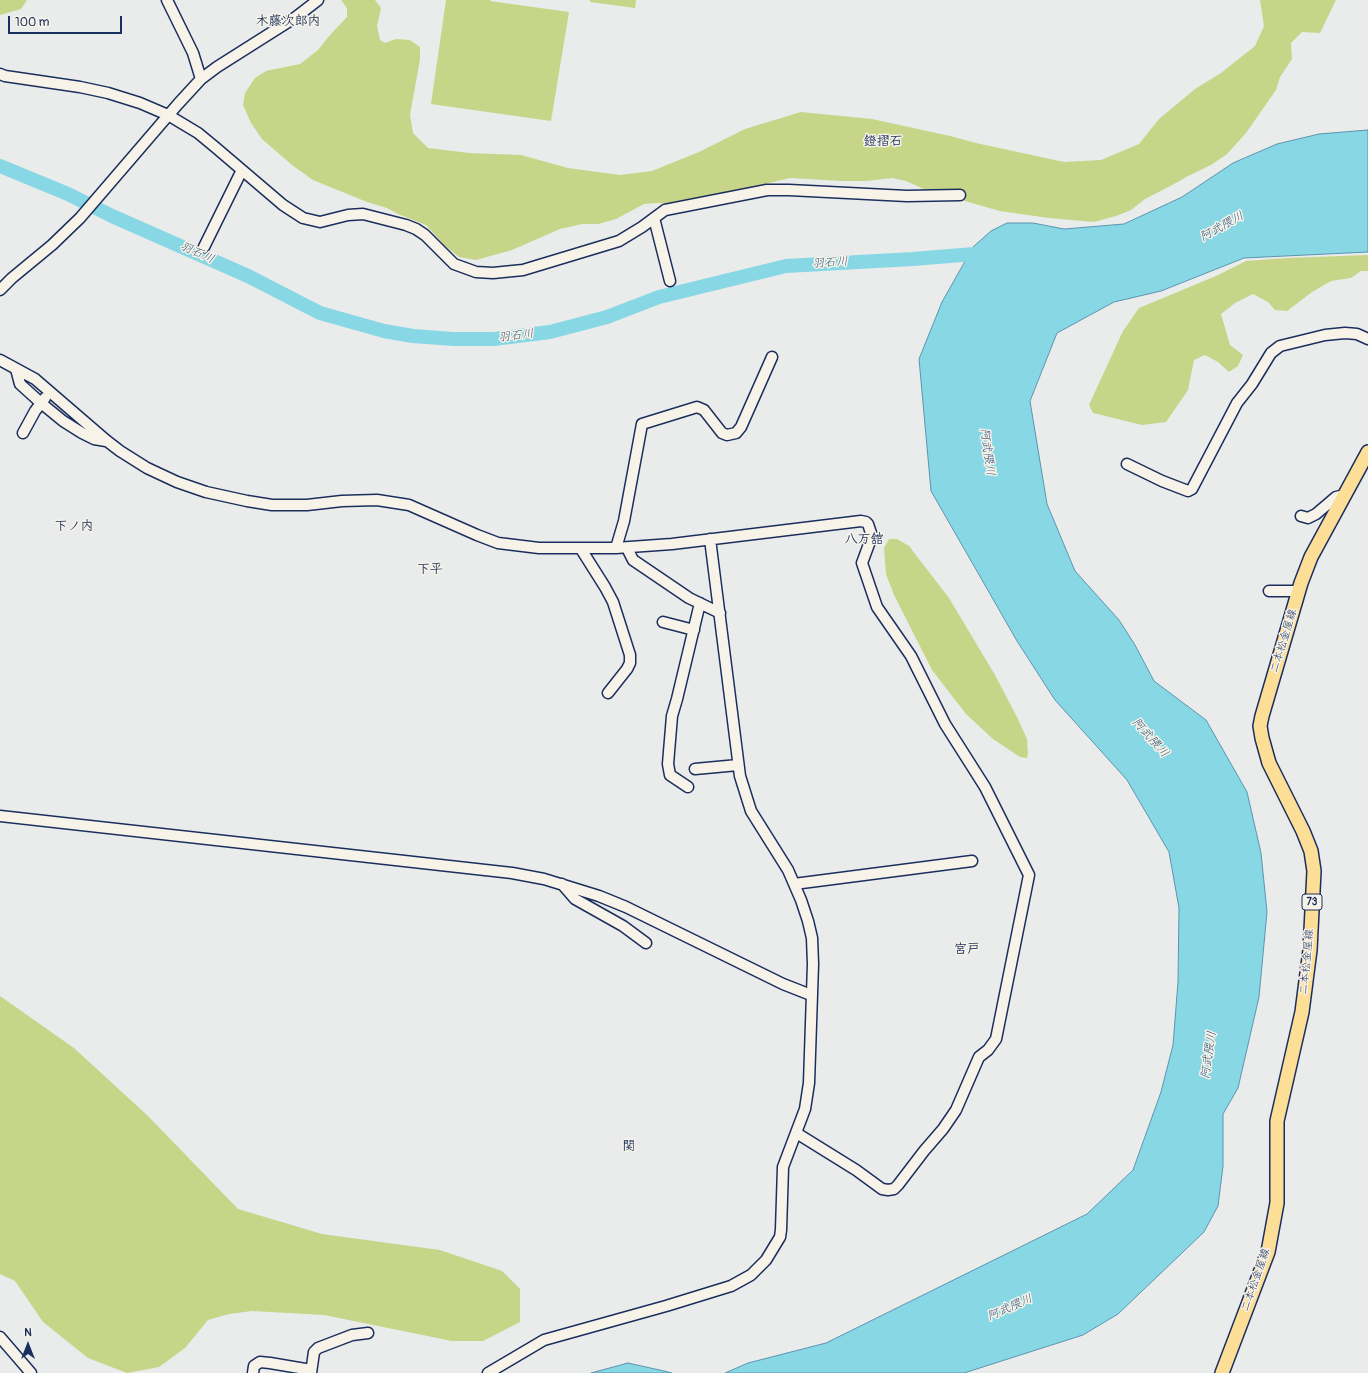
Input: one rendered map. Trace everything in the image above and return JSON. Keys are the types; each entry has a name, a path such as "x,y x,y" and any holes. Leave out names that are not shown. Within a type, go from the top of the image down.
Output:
{"main road":[{"name":"二本松金屋線","path":"1222,1373 1268,1252 1276,1203 1277,1121 1302,1012 1310,950 1314,871 1311,851 1270,763 1262,738 1260,726 1299,591 1311,557 1368,452"}],"street":[{"path":"167,0 193,53 201,79"},
{"path":"0,290 12,278 52,245 82,216 168,115 201,79 217,67 296,17 318,0"},
{"path":"0,74 5,76 66,84 134,100 168,115 198,133 283,206 303,218 320,222 348,215 363,214 406,225 425,235 454,264 480,273 523,270 619,242 664,210 767,190 907,196 960,196"},
{"path":"204,247 242,170"},
{"path":"654,218 670,281"},
{"path":"1127,464 1162,481 1188,491 1192,489 1237,403 1252,384 1271,353 1280,346 1325,335 1345,333 1357,334 1368,339"},
{"path":"720,613 689,598 632,560 622,548 624,521 642,424 697,407 704,410 722,433 727,435 736,433 741,427 772,357"},
{"path":"0,360 35,379 107,441 126,455 162,476 206,492 246,501 272,505 307,505 342,501 377,500 409,505 477,535 498,542 539,548 622,548 805,529 861,521 866,522 872,536 862,563 877,607 910,656 945,724 985,787 1029,875 996,1039 988,1050 979,1057 956,1110 943,1129 898,1185 894,1189 888,1190 882,1188 798,1134"},
{"path":"16,369 20,384 41,403 82,433 107,441"},
{"path":"23,433 35,411 50,392"},
{"path":"1301,516 1308,518 1316,514 1336,497 1345,495"},
{"path":"488,1373 544,1340 687,1300 731,1286 751,1275 766,1260 780,1237 783,1167 805,1109 809,1083 813,964 812,938 808,921 788,870 751,811 738,765 710,539"},
{"path":"581,549 591,567 606,587 630,655 630,663 627,669 608,693"},
{"path":"1269,591 1299,591"},
{"path":"688,787 670,775 668,764 672,716 700,603"},
{"path":"663,622 694,630"},
{"path":"695,769 738,765"},
{"path":"0,816 512,873 544,879 599,896 626,907 783,984 811,995"},
{"path":"794,884 972,861"},
{"path":"562,884 575,898 623,926 646,942"},
{"path":"253,1373 254,1366 260,1362 311,1372 314,1352 318,1348 352,1335 368,1332"},
{"path":"0,1337 31,1373"}],"green space":[{"path":"0,0 27,0 21,9 0,15"},
{"path":"341,0 375,0 381,8 377,26 380,40 385,43 396,39 410,40 420,47 420,59 410,115 413,133 428,148 469,153 521,155 568,168 620,175 652,171 699,152 745,129 801,112 872,119 1064,162 1101,160 1139,144 1159,119 1195,89 1221,73 1255,46 1264,26 1260,0 1336,0 1320,33 1302,32 1291,43 1292,59 1280,77 1276,90 1246,133 1227,154 1211,165 1145,199 1131,210 1116,216 1094,222 1049,218 1000,211 926,190 906,181 892,178 866,181 842,181 790,178 744,189 719,198 671,204 644,204 616,219 598,224 582,224 560,229 512,250 476,260 459,257 445,246 426,225 387,208 367,202 313,180 292,165 262,139 251,123 243,105 245,93 255,78 266,71 300,64 318,50 347,17 347,8"},
{"path":"446,0 490,0 569,12 551,121 431,104"},
{"path":"590,0 636,0 635,8 590,2"},
{"path":"1368,255 1368,271 1361,271 1351,278 1331,281 1312,292 1287,311 1275,310 1268,302 1253,294 1235,303 1221,314 1230,345 1243,355 1238,366 1229,372 1218,362 1205,355 1194,360 1188,390 1166,422 1142,425 1093,413 1089,405 1123,331 1139,308 1216,276 1246,261"},
{"path":"889,539 897,539 909,546 949,598 995,675 1017,717 1027,739 1027,758 1020,757 993,739 966,714 932,670 894,595 886,574 884,548"},
{"path":"0,996 74,1048 148,1116 238,1209 322,1234 440,1250 502,1271 520,1289 520,1322 483,1341 452,1341 324,1315 252,1311 229,1314 208,1320 185,1348 159,1367 127,1373 88,1358 43,1322 15,1281 0,1274"}],"water":[{"name":"阿武隈川","path":"1368,130 1368,252 1244,258 1161,291 1114,302 1057,333 1030,401 1047,504 1075,571 1119,620 1135,645 1154,681 1206,720 1247,792 1261,853 1267,912 1259,997 1238,1088 1223,1114 1223,1166 1218,1206 1204,1232 1118,1314 1083,1335 964,1373 725,1373 748,1363 826,1343 1087,1214 1133,1170 1161,1092 1173,1045 1178,982 1179,908 1169,852 1127,780 1055,700 1017,641 931,491 919,359 942,302 973,247 991,231 1007,223 1033,223 1064,229 1124,224 1182,197 1233,163 1277,144 1319,134"},
{"path":"628,1363 664,1371 672,1373 591,1373"}],"waterway":[{"name":"羽石川","path":"0,166 68,194 112,216 248,276 320,313 384,331 413,336 453,339 494,339 550,332 607,317 659,297 786,266 913,259 986,253"}],"district":[{"name":"木藤次郎内","path":"288,22"},
{"name":"鐙摺石","path":"883,142"},
{"name":"下ノ内","path":"74,527"},
{"name":"八万舘","path":"864,540"},
{"name":"下平","path":"430,570"},
{"name":"宮戸","path":"967,950"},
{"name":"関","path":"629,1147"}]}
